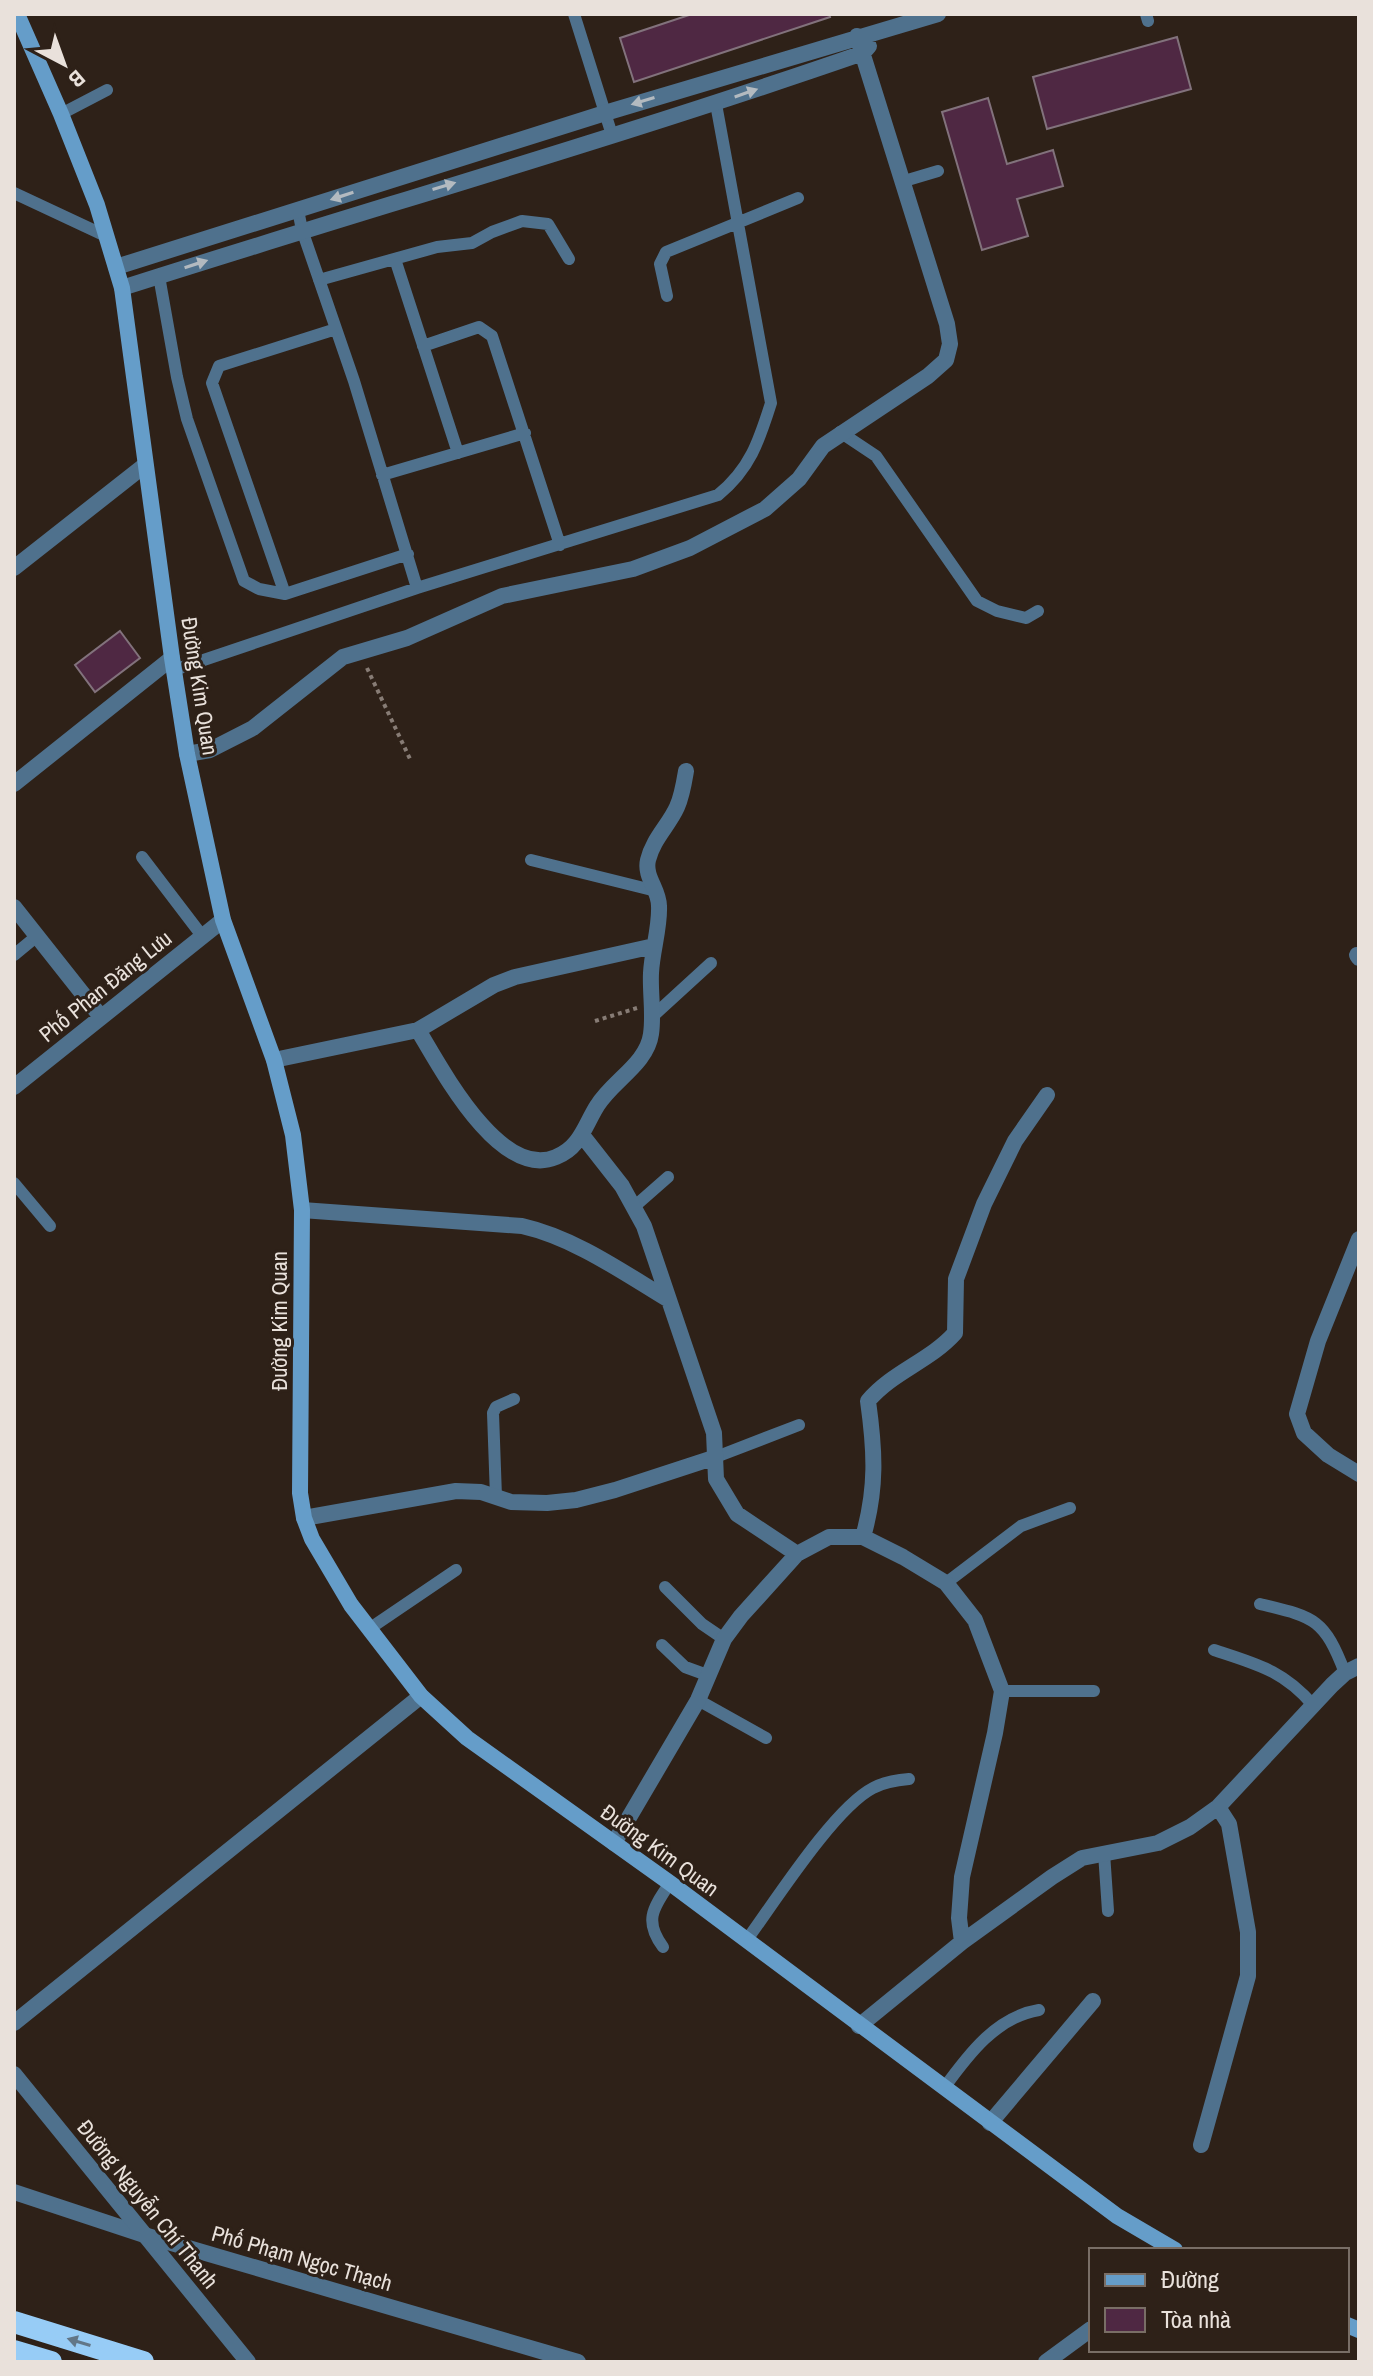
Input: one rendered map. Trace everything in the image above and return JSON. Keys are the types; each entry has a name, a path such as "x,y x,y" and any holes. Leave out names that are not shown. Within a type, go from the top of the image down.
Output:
{"highway":[{"path":"14,2322 143,2362"},
{"path":"14,2351 51,2362"}],"main road":[{"name":"Đường Kim Quan","path":"17,14 61,114 108,237 122,288 187,754 223,920 274,1060 293,1135 302,1210 300,1493 304,1518 323,1561 369,1629 421,1696 467,1738 670,1883 1117,2216 1172,2248"}],"street":[{"path":"116,267 605,113 938,14"},
{"path":"122,288 716,104 863,53 879,32"},
{"path":"187,754 210,750 253,728 343,657 407,638 502,596 633,569 690,548 765,509 786,494 823,446 928,376 946,360 950,344 947,324 857,36"},
{"path":"14,568 145,465"},
{"path":"14,784 173,664"},
{"path":"418,1030 479,1124 506,1148 528,1159 555,1158 582,1135 596,1106 645,1052 651,1036 654,946 660,907 647,871 648,858 677,807 686,771"},
{"path":"14,907 101,1017"},
{"name":"Phố Phan Đăng Lưu","path":"14,1087 223,920"},
{"path":"274,1060 418,1030 494,985 515,977 654,946"},
{"path":"863,1537 872,1507 875,1476 868,1401 882,1384 942,1348 955,1333 956,1279 979,1216 1015,1141 1047,1095"},
{"path":"582,1135 635,1206 714,1433 716,1479 737,1514 797,1554"},
{"path":"302,1210 537,1229 613,1266 669,1300"},
{"path":"1359,1239 1318,1341 1297,1414 1304,1433 1328,1455 1359,1474"},
{"path":"304,1518 456,1491 481,1492 511,1502 576,1500 716,1457"},
{"path":"614,1843 698,1700 724,1639 741,1616 797,1554 829,1537 863,1537 946,1583 975,1620 1002,1691 962,1877 959,1918 962,1942"},
{"path":"859,2026 962,1942 1082,1858 1158,1843 1190,1827 1218,1807 1313,1705 1352,1670"},
{"path":"14,2023 421,1696"},
{"path":"1201,2145 1248,1976 1248,1932 1235,1855 1229,1824 1218,1807"},
{"path":"990,2123 1093,2001"},
{"name":"Đường Nguyễn Chí Thanh","path":"14,2074 248,2362"},
{"name":"Phố Phạm Ngọc Thạch","path":"14,2192 144,2235 578,2362"},
{"path":"1046,2362 1089,2330"}],"lane":[{"path":"574,14 612,135"},
{"path":"61,114 107,90"},
{"path":"173,664 718,495 734,482 758,447 771,403 716,104"},
{"path":"901,182 938,171"},
{"path":"14,193 108,237"},
{"path":"667,296 660,264 666,252 798,198"},
{"path":"298,210 417,588"},
{"path":"319,280 437,247 472,243 522,221 548,224 569,259"},
{"path":"395,259 458,453"},
{"path":"159,276 187,419 244,581 259,589 285,594 408,554"},
{"path":"423,346 479,327 492,336 560,545"},
{"path":"285,594 212,383 219,366 336,329"},
{"path":"840,432 876,456 977,601 997,611 1026,618 1038,611"},
{"path":"382,475 525,433"},
{"path":"142,857 203,937"},
{"path":"531,860 656,891"},
{"path":"14,955 37,936"},
{"path":"652,1010 711,963"},
{"path":"635,1206 668,1177"},
{"path":"14,1183 50,1226"},
{"path":"496,1497 493,1413 496,1407 514,1399"},
{"path":"716,1457 799,1425"},
{"path":"946,1583 1021,1526 1070,1508"},
{"path":"369,1629 456,1570"},
{"path":"665,1587 702,1624 724,1639"},
{"path":"1260,1604 1305,1615 1324,1631 1352,1670"},
{"path":"662,1645 685,1667 707,1675"},
{"path":"1214,1650 1266,1667 1297,1686 1313,1705"},
{"path":"1002,1691 1094,1691"},
{"path":"698,1700 766,1738"},
{"path":"746,1941 812,1851 857,1799 882,1784 909,1779"},
{"path":"1104,1853 1108,1911"},
{"path":"663,1947 653,1934 652,1917 670,1883"},
{"path":"944,2088 958,2068 1000,2025 1039,2010"}],"path":[{"path":"360,651 411,761"},
{"path":"595,1021 652,1010"}],"building":[{"path":"692,14 829,14 830,17 634,82 620,38"},
{"path":"1177,37 1191,89 1047,129 1033,77"},
{"path":"988,98 1007,164 1053,150 1063,186 1017,199 1028,236 982,250 942,112"},
{"path":"120,631 140,658 95,692 75,665"}]}
